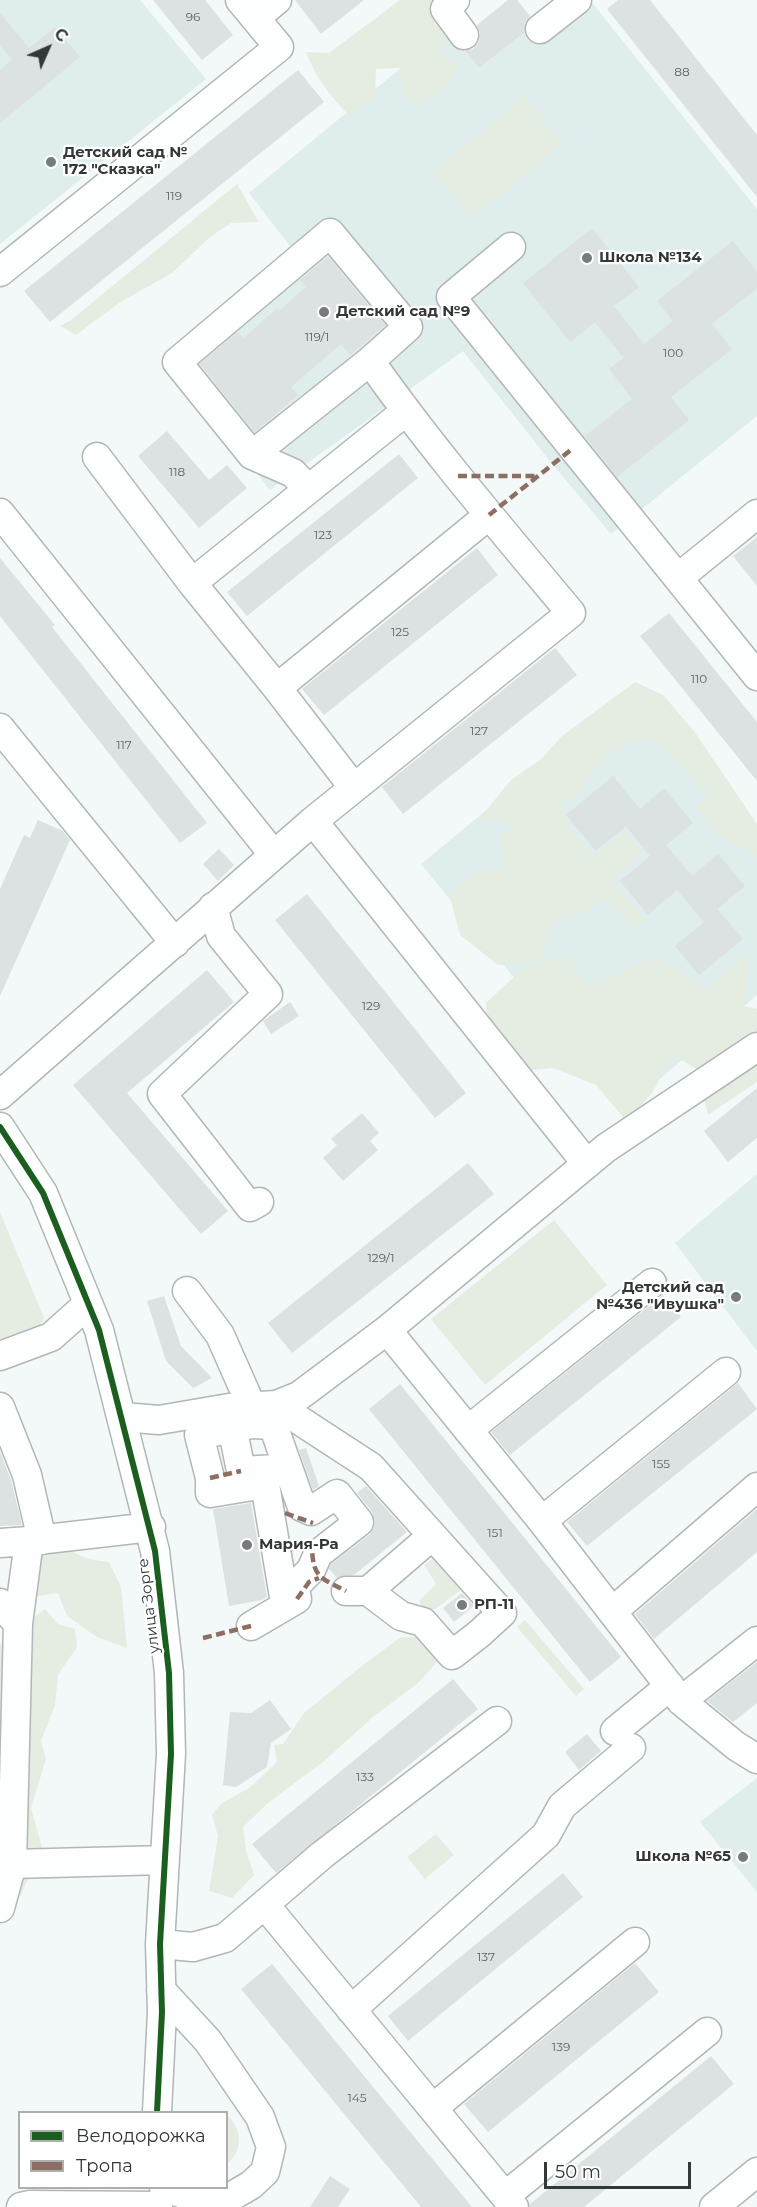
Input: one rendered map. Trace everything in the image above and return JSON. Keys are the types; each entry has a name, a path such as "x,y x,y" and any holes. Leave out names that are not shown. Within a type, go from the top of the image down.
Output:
{"street":[{"path":"0,272 279,47 248,9 277,0"},
{"path":"455,0 445,9 464,35"},
{"path":"540,29 577,0"},
{"path":"252,455 370,361 408,327 330,233 177,362 252,455 293,473 308,489"},
{"path":"511,247 451,297 757,676"},
{"path":"0,1095 314,820 571,613 406,411 370,361"},
{"path":"192,583 406,411"},
{"path":"97,457 192,583 354,788"},
{"path":"0,513 274,855"},
{"path":"678,578 757,514"},
{"path":"277,688 489,515"},
{"path":"0,728 175,943"},
{"path":"314,820 587,1164"},
{"path":"213,907 220,936 268,994 162,1094 254,1207"},
{"path":"123,1417 159,1420 236,1415 276,1405 299,1396 387,1330 606,1148 757,1047"},
{"name":"улица Зорге","path":"0,1127 44,1193 99,1330 151,1527 169,1673 171,1754 160,1944 157,2111"},
{"path":"468,1430 652,1283"},
{"path":"187,1291 220,1335 247,1396 236,1415 199,1435 210,1478 210,1493 265,1484 284,1597 311,1570 318,1554 359,1522 337,1494 311,1511 302,1507 273,1425 251,1424 236,1415"},
{"path":"15,1355 54,1344 88,1304"},
{"path":"387,1330 543,1521 675,1693 736,1746 757,1760"},
{"path":"543,1521 726,1372"},
{"path":"276,1405 371,1467 502,1613 452,1655 423,1622 401,1616 357,1591 432,1536"},
{"path":"0,1407 27,1475 35,1540 6,1622 12,1864 0,1908"},
{"path":"236,1415 241,1470 277,1469 297,1599 251,1626"},
{"path":"312,1548 313,1523 356,1486 371,1467"},
{"path":"613,1611 757,1487"},
{"path":"0,1543 35,1540 78,1527 111,1521 151,1527"},
{"path":"351,2010 546,1835 562,1806 623,1740 675,1693 757,1641"},
{"path":"160,1944 193,1947 225,1938 326,1860 496,1721"},
{"path":"12,1864 165,1860"},
{"path":"265,1905 510,2202 707,2032"},
{"path":"433,2108 635,1942"},
{"path":"161,1989 208,2042 260,2117 271,2147 265,2172 251,2186 227,2199 196,2198 170,2189"},
{"path":"714,2207 757,2172"},
{"path":"21,2207 30,2205 158,2207 159,2189"}],"shaded area":[{"name":"Детский сад № 172 \"Сказка\"","path":"0,0 140,0 206,79 0,244"},
{"path":"400,0 460,0 459,24 440,51 459,68 446,87 418,106 402,94 400,68 376,69 375,96 351,117 325,87 306,52 329,53"},
{"name":"Школа №134","path":"590,0 757,209 757,416 611,534 463,351 270,490 163,355 293,250 249,193 447,30 479,68 536,24"},
{"path":"524,96 563,143 472,218 433,171"},
{"path":"237,184 259,222 231,223 210,237 172,273 119,303 76,335 60,326 71,320"},
{"path":"635,682 663,695 694,731 757,824 757,859 750,851 718,836 697,806 708,798 662,746 643,738 608,753 592,771 582,790 563,805 568,827 592,856 626,831 642,853 618,876 615,884 645,919 636,930 609,899 553,924 538,962 498,965 460,935 449,893 477,872 504,866 499,837 516,825 479,819 511,780 540,760 562,736"},
{"path":"629,693 757,851 757,995 623,1111 421,864"},
{"path":"751,953 744,1006 757,1009 757,1082 708,1115 698,1070 673,1055 652,1093 627,1122 596,1085 553,1068 520,1071 489,1032 486,1003 519,972 566,954 588,987 656,956 708,990 740,959"},
{"name":"Детский сад №436 \"Ивушка\"","path":"757,1174 757,1351 675,1243"},
{"path":"0,1212 44,1318 32,1339 0,1339"},
{"path":"554,1220 607,1285 485,1385 431,1319"},
{"path":"45,1548 68,1550 89,1559 109,1562 121,1587 127,1648 97,1637 67,1616 58,1593 33,1597 35,1560"},
{"path":"438,1555 469,1584 427,1615 419,1601 436,1584 424,1565"},
{"path":"45,1609 58,1624 75,1629 77,1647 58,1675 55,1705 41,1741 46,1759 31,1808 42,1847 21,1895 0,1912 0,1645"},
{"path":"525,1620 584,1689 576,1696 517,1627"},
{"path":"401,1637 416,1637 440,1659 418,1683 373,1717 323,1762 268,1803 243,1827 246,1850 254,1875 232,1898 209,1891 218,1836 212,1815 222,1803 249,1788 277,1762 274,1745 283,1744 304,1713"},
{"name":"Школа №65","path":"757,1778 757,1892 700,1822"},
{"path":"436,1834 454,1855 425,1879 407,1857"},
{"path":"228,2115 236,2126 239,2139 228,2163"}],"building":[{"path":"153,0 205,0 233,35 202,60"},
{"path":"295,0 364,0 321,34"},
{"path":"508,0 517,0 530,16 525,23 524,33 479,68 465,51 473,49 479,42 480,33 477,25"},
{"path":"618,0 650,0 757,135 757,197 607,9"},
{"path":"0,13 29,48 55,27 80,57 0,123 0,70 12,60 0,45"},
{"path":"298,70 324,102 50,322 24,291"},
{"name":"Школа №134","path":"592,228 639,287 614,306 644,344 673,321 657,301 733,241 757,272 757,288 712,324 732,349 671,397 689,420 617,477 585,436 632,399 609,369 624,358 595,322 570,342 523,283"},
{"path":"328,257 385,325 350,355 341,344 291,387 298,395 255,432 200,364 238,332 243,338 278,308 280,310 306,287 300,280"},
{"path":"167,431 209,480 227,465 247,488 199,528 138,456"},
{"path":"399,454 418,478 247,616 227,592"},
{"path":"757,537 757,586 733,556"},
{"path":"477,548 498,575 324,715 302,689"},
{"path":"0,558 55,625 52,627 207,823 180,843 0,616"},
{"path":"669,613 757,722 757,781 640,636"},
{"path":"555,648 577,675 403,814 382,787"},
{"path":"613,776 640,809 664,788 693,823 666,845 692,876 718,854 745,886 717,909 743,939 699,975 675,946 704,922 677,890 648,915 620,881 650,856 626,826 596,851 566,815"},
{"path":"38,820 63,831 70,840 0,996 0,889 24,835 30,838"},
{"path":"219,849 234,865 218,881 203,864"},
{"path":"307,894 466,1093 435,1118 275,920"},
{"path":"207,970 234,1002 127,1093 228,1211 201,1234 73,1085"},
{"path":"290,1002 299,1016 271,1034 263,1021"},
{"path":"757,1088 757,1138 728,1162 704,1131"},
{"path":"362,1113 379,1133 370,1141 378,1150 343,1181 323,1158 337,1145 331,1139"},
{"path":"468,1163 494,1194 292,1353 268,1323"},
{"path":"663,1295 681,1317 510,1455 491,1432"},
{"path":"164,1296 181,1346 212,1378 193,1388 166,1361 147,1301"},
{"path":"738,1383 757,1409 587,1546 567,1522"},
{"path":"400,1384 621,1657 590,1682 369,1409"},
{"path":"306,1448 319,1486 313,1490 299,1450"},
{"path":"0,1452 11,1480 22,1525 0,1526"},
{"path":"366,1486 407,1532 354,1575 337,1578 329,1569 331,1564 369,1535 374,1528 375,1520 372,1512 357,1493"},
{"path":"251,1503 267,1597 229,1606 213,1509"},
{"path":"757,1509 757,1552 654,1639 635,1614"},
{"name":"РП-11","path":"462,1593 474,1606 454,1622 443,1608"},
{"path":"757,1662 757,1703 733,1722 707,1701"},
{"path":"453,1679 478,1709 276,1873 252,1844"},
{"path":"270,1700 291,1729 271,1743 267,1767 236,1787 223,1785 230,1712 251,1713"},
{"path":"587,1734 601,1751 579,1770 565,1752"},
{"path":"563,1873 583,1897 408,2041 388,2016"},
{"path":"635,1963 659,1992 488,2132 464,2104"},
{"path":"272,1964 472,2207 421,2207 241,1989"},
{"path":"711,2056 734,2084 584,2207 530,2207 530,2204"},
{"path":"330,2176 350,2189 338,2207 310,2207"}],"marked path":[{"path":"489,515 572,449"},
{"path":"458,476 538,476"},
{"path":"210,1478 241,1471"},
{"path":"285,1513 313,1523"},
{"path":"290,1549 312,1548 314,1566 320,1576 346,1591"},
{"path":"297,1599 309,1582 319,1578"},
{"path":"203,1638 251,1626"}],"cycle path":[{"path":"0,1127 43,1193 99,1330 155,1551 169,1673 171,1754 160,1944 162,2012 157,2111"}],"place":[{"name":"Детский сад № 172 \"Сказка\"","path":"51,162"},
{"name":"Школа №134","path":"587,258"},
{"name":"Детский сад №9","path":"324,312"},
{"name":"Детский сад №436 \"Ивушка\"","path":"736,1297"},
{"name":"Мария-Ра","path":"247,1545"},
{"name":"РП-11","path":"462,1605"},
{"name":"Школа №65","path":"743,1857"}]}
